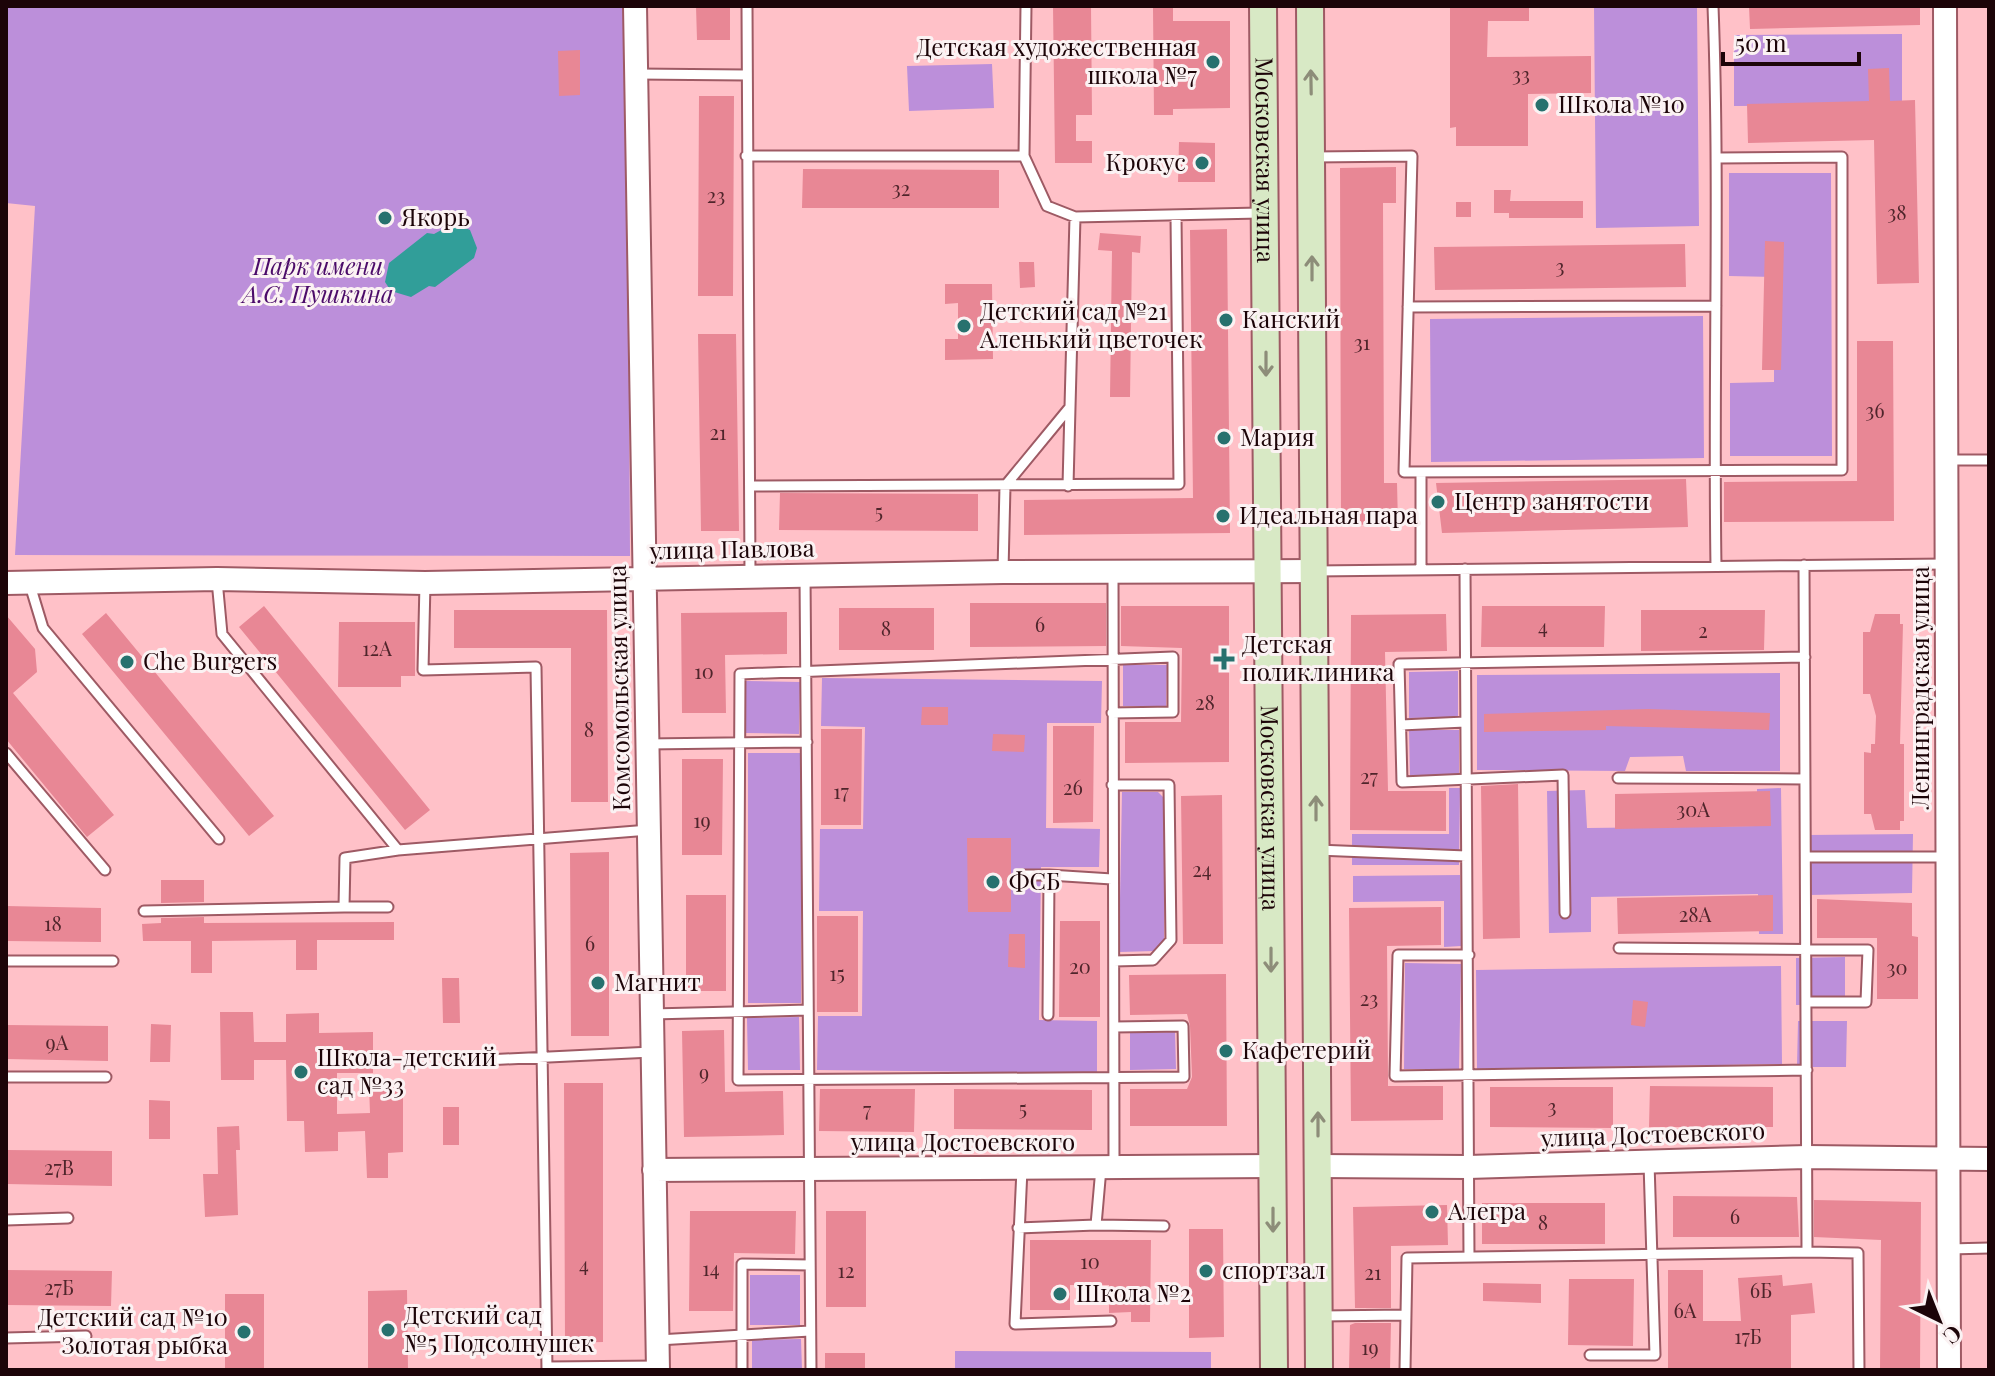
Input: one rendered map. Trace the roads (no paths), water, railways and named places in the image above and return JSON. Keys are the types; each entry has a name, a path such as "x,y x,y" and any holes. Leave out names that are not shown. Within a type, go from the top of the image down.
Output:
{"main road":[{"name":"Московская улица","path":"1263,6 1274,1370"},
{"name":"Московская улица","path":"1310,6 1319,1370"}],"street":[{"name":"Комсомольская улица","path":"635,6 658,1368"},
{"name":"Ленинградская улица","path":"1945,6 1949,1370"},
{"name":"улица Павлова","path":"6,583 30,585 217,579 425,583 1003,572 1314,571"},
{"name":"улица Достоевского","path":"1318,1166 1468,1167 1807,1157 1989,1159"},
{"name":"улица Достоевского","path":"654,1170 1272,1166"}],"lane":[{"path":"747,6 746,156 752,486 750,576"},
{"path":"1026,6 1024,156 1047,206 1075,217 1264,213"},
{"path":"1713,6 1719,158 1713,470 1716,566"},
{"path":"636,74 746,75"},
{"path":"746,156 1024,156"},
{"path":"1312,158 1412,156 1404,472 1842,470 1842,157 1719,158"},
{"path":"1068,486 1075,217"},
{"path":"752,486 1179,484 1176,217"},
{"path":"1408,307 1716,306"},
{"path":"1003,572 1005,486 1070,407"},
{"path":"1947,460 1989,460"},
{"path":"1421,472 1421,569"},
{"path":"1314,571 1947,564"},
{"path":"1804,565 1807,1252"},
{"path":"1465,569 1469,1257"},
{"path":"1096,1225 1108,1168 1116,1078 1112,879 1113,573"},
{"path":"805,575 811,1370"},
{"path":"217,579 222,634 398,850"},
{"path":"425,583 423,670 536,667 547,1368 658,1368"},
{"path":"30,585 43,628 219,839"},
{"path":"1112,713 1173,712 1173,657 740,674 738,1080 1184,1077 1183,1026 1115,1027"},
{"path":"1565,913 1563,775 1402,782 1399,664 1805,657"},
{"path":"1401,725 1465,722"},
{"path":"647,744 807,742"},
{"path":"6,753 105,870"},
{"path":"1618,778 1805,779"},
{"path":"1112,785 1169,785 1171,940 1153,960 1114,961"},
{"path":"344,907 345,858 398,850 649,830"},
{"path":"1316,850 1466,856"},
{"path":"1806,857 1948,857"},
{"path":"1020,875 1112,879"},
{"path":"1048,1015 1049,875"},
{"path":"144,911 388,907"},
{"path":"1619,948 1868,950 1866,1002 1807,1002"},
{"path":"1469,955 1398,955 1395,1076 1807,1070"},
{"path":"6,961 113,961"},
{"path":"652,1014 808,1010"},
{"path":"486,1060 652,1052"},
{"path":"6,1077 106,1077"},
{"path":"1590,1355 1655,1355 1649,1160"},
{"path":"1022,1169 1015,1324 1111,1321"},
{"path":"6,1220 68,1218"},
{"path":"1018,1228 1164,1226"},
{"path":"1949,1249 1989,1248"},
{"path":"1405,1370 1407,1258 1807,1252 1858,1253 1859,1370"},
{"path":"742,1370 742,1264 810,1265"},
{"path":"1319,1316 1406,1315"},
{"path":"657,1340 810,1331"},
{"path":"6,1338 86,1336"}],"water":[{"path":"454,223 470,230 477,248 474,258 435,287 429,286 411,297 391,291 385,282 389,263 427,233 434,234"}],"place":[{"name":"Детская художественная школа №7","path":"1213,62"},
{"name":"Школа №10","path":"1542,105"},
{"name":"Крокус","path":"1202,163"},
{"name":"Якорь","path":"385,218"},
{"name":"Канский","path":"1226,320"},
{"name":"Детский сад №21 Аленький цветочек","path":"964,326"},
{"name":"Мария","path":"1224,438"},
{"name":"Центр занятости","path":"1438,502"},
{"name":"Идеальная пара","path":"1223,516"},
{"name":"Детская поликлиника","path":"1224,659"},
{"name":"Che Burgers","path":"127,662"},
{"name":"ФСБ","path":"993,882"},
{"name":"Магнит","path":"598,983"},
{"name":"Кафетерий","path":"1226,1051"},
{"name":"Школа-детский сад №33","path":"301,1072"},
{"name":"Алегра","path":"1432,1212"},
{"name":"спортзал","path":"1206,1271"},
{"name":"Школа №2","path":"1060,1294"},
{"name":"Детский сад №5 Подсолнушек","path":"388,1330"},
{"name":"Детский сад №10 Золотая рыбка","path":"244,1332"}],"park label":[{"name":"Парк имени А.С. Пушкина","path":"318,281"}]}
